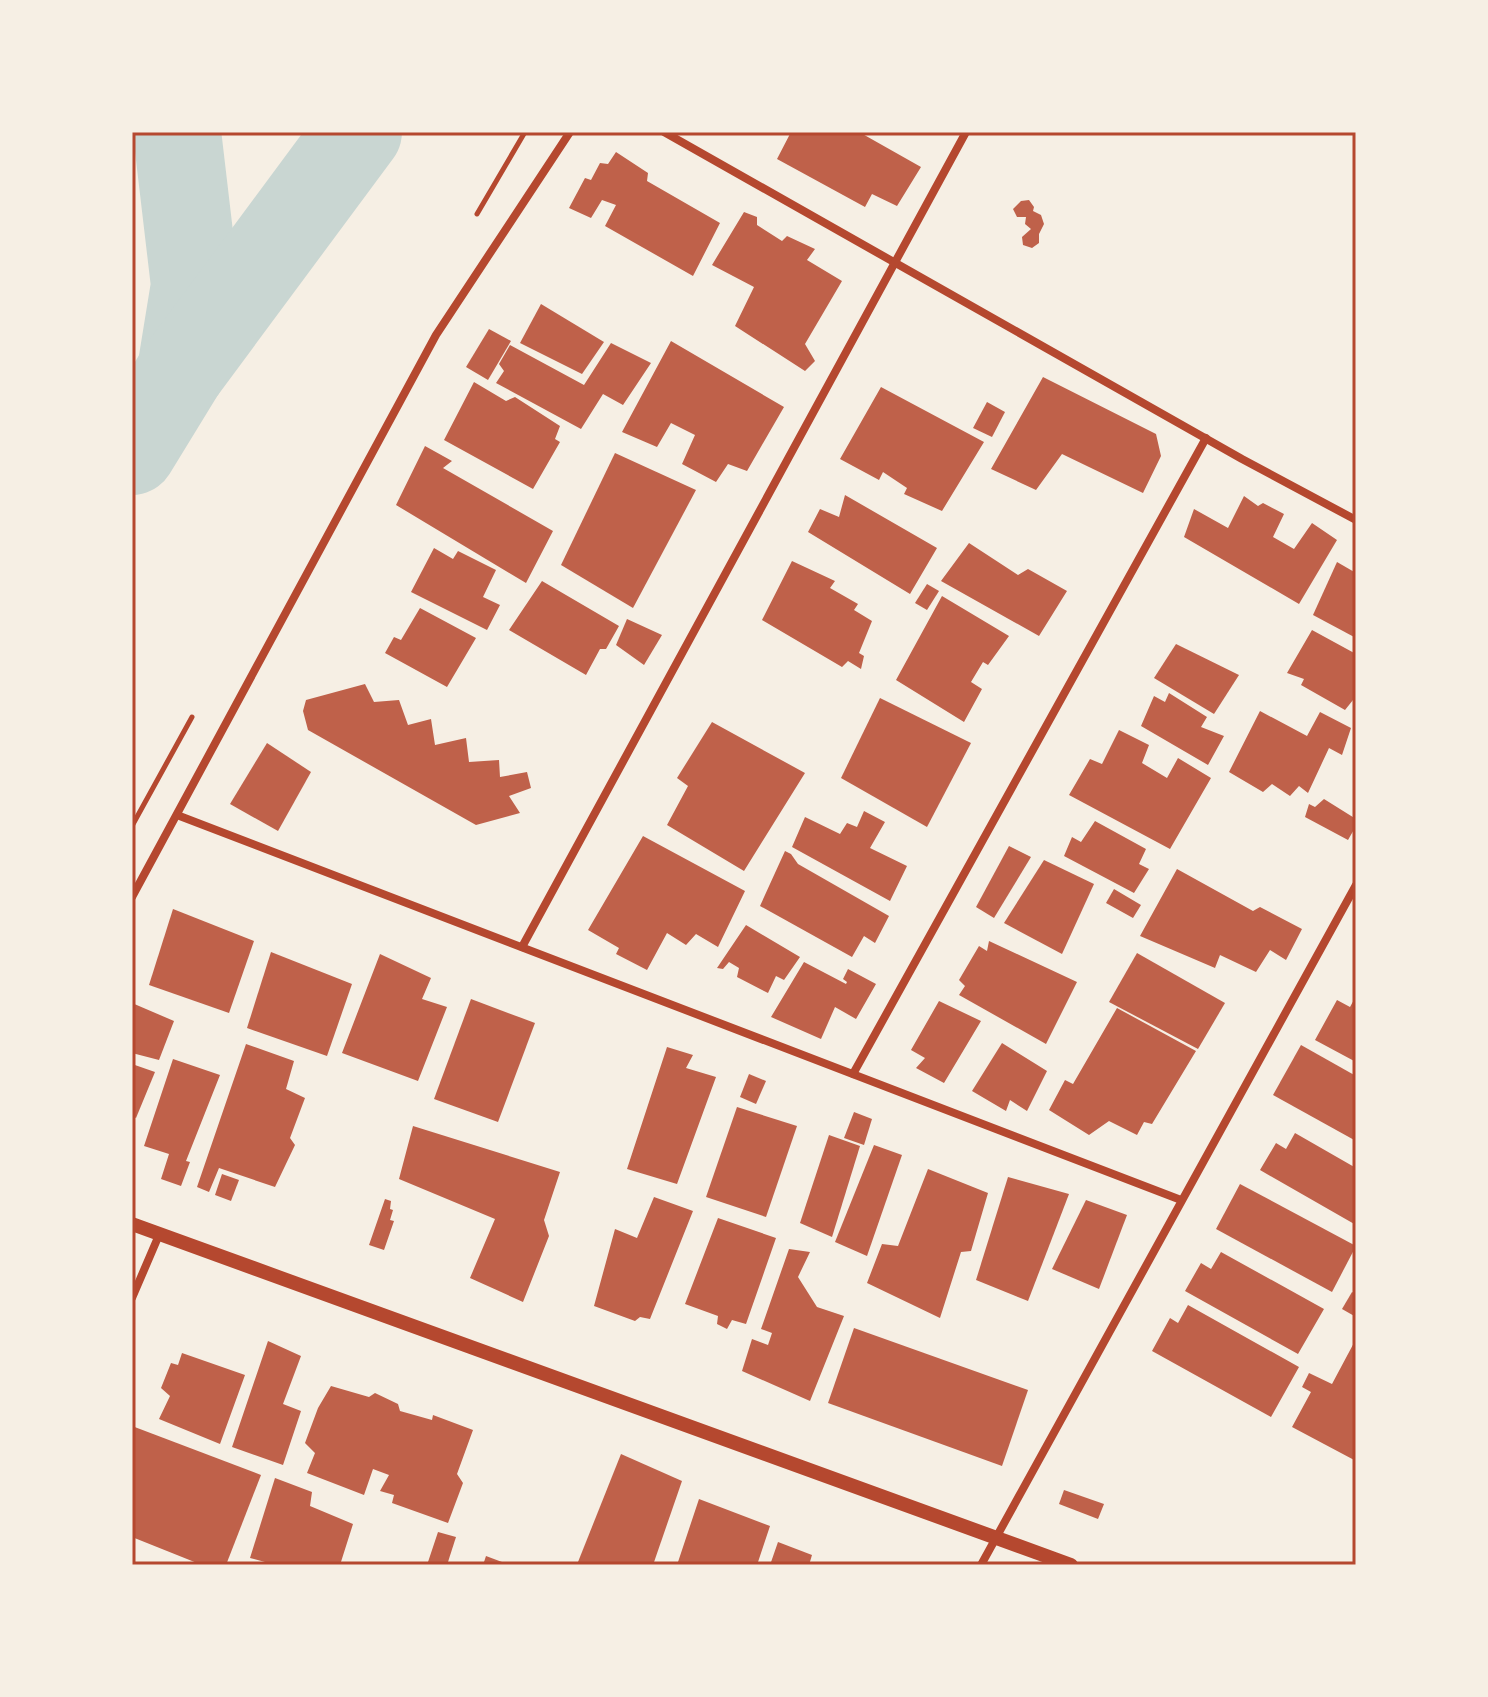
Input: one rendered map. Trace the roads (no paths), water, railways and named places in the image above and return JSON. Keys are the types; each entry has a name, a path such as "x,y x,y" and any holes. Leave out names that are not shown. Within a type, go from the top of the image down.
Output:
{"street":[{"path":"132,897 436,335 570,132"},
{"path":"664,132 1356,520"},
{"path":"522,947 966,132"},
{"path":"853,1074 1206,438"},
{"path":"177,815 1181,1200"},
{"path":"981,1565 1356,885"},
{"path":"132,1224 1071,1565"},
{"path":"132,1298 159,1235"}],"waterway":[{"path":"177,132 195,285 181,371"},
{"path":"132,451 181,371 358,132"}]}
